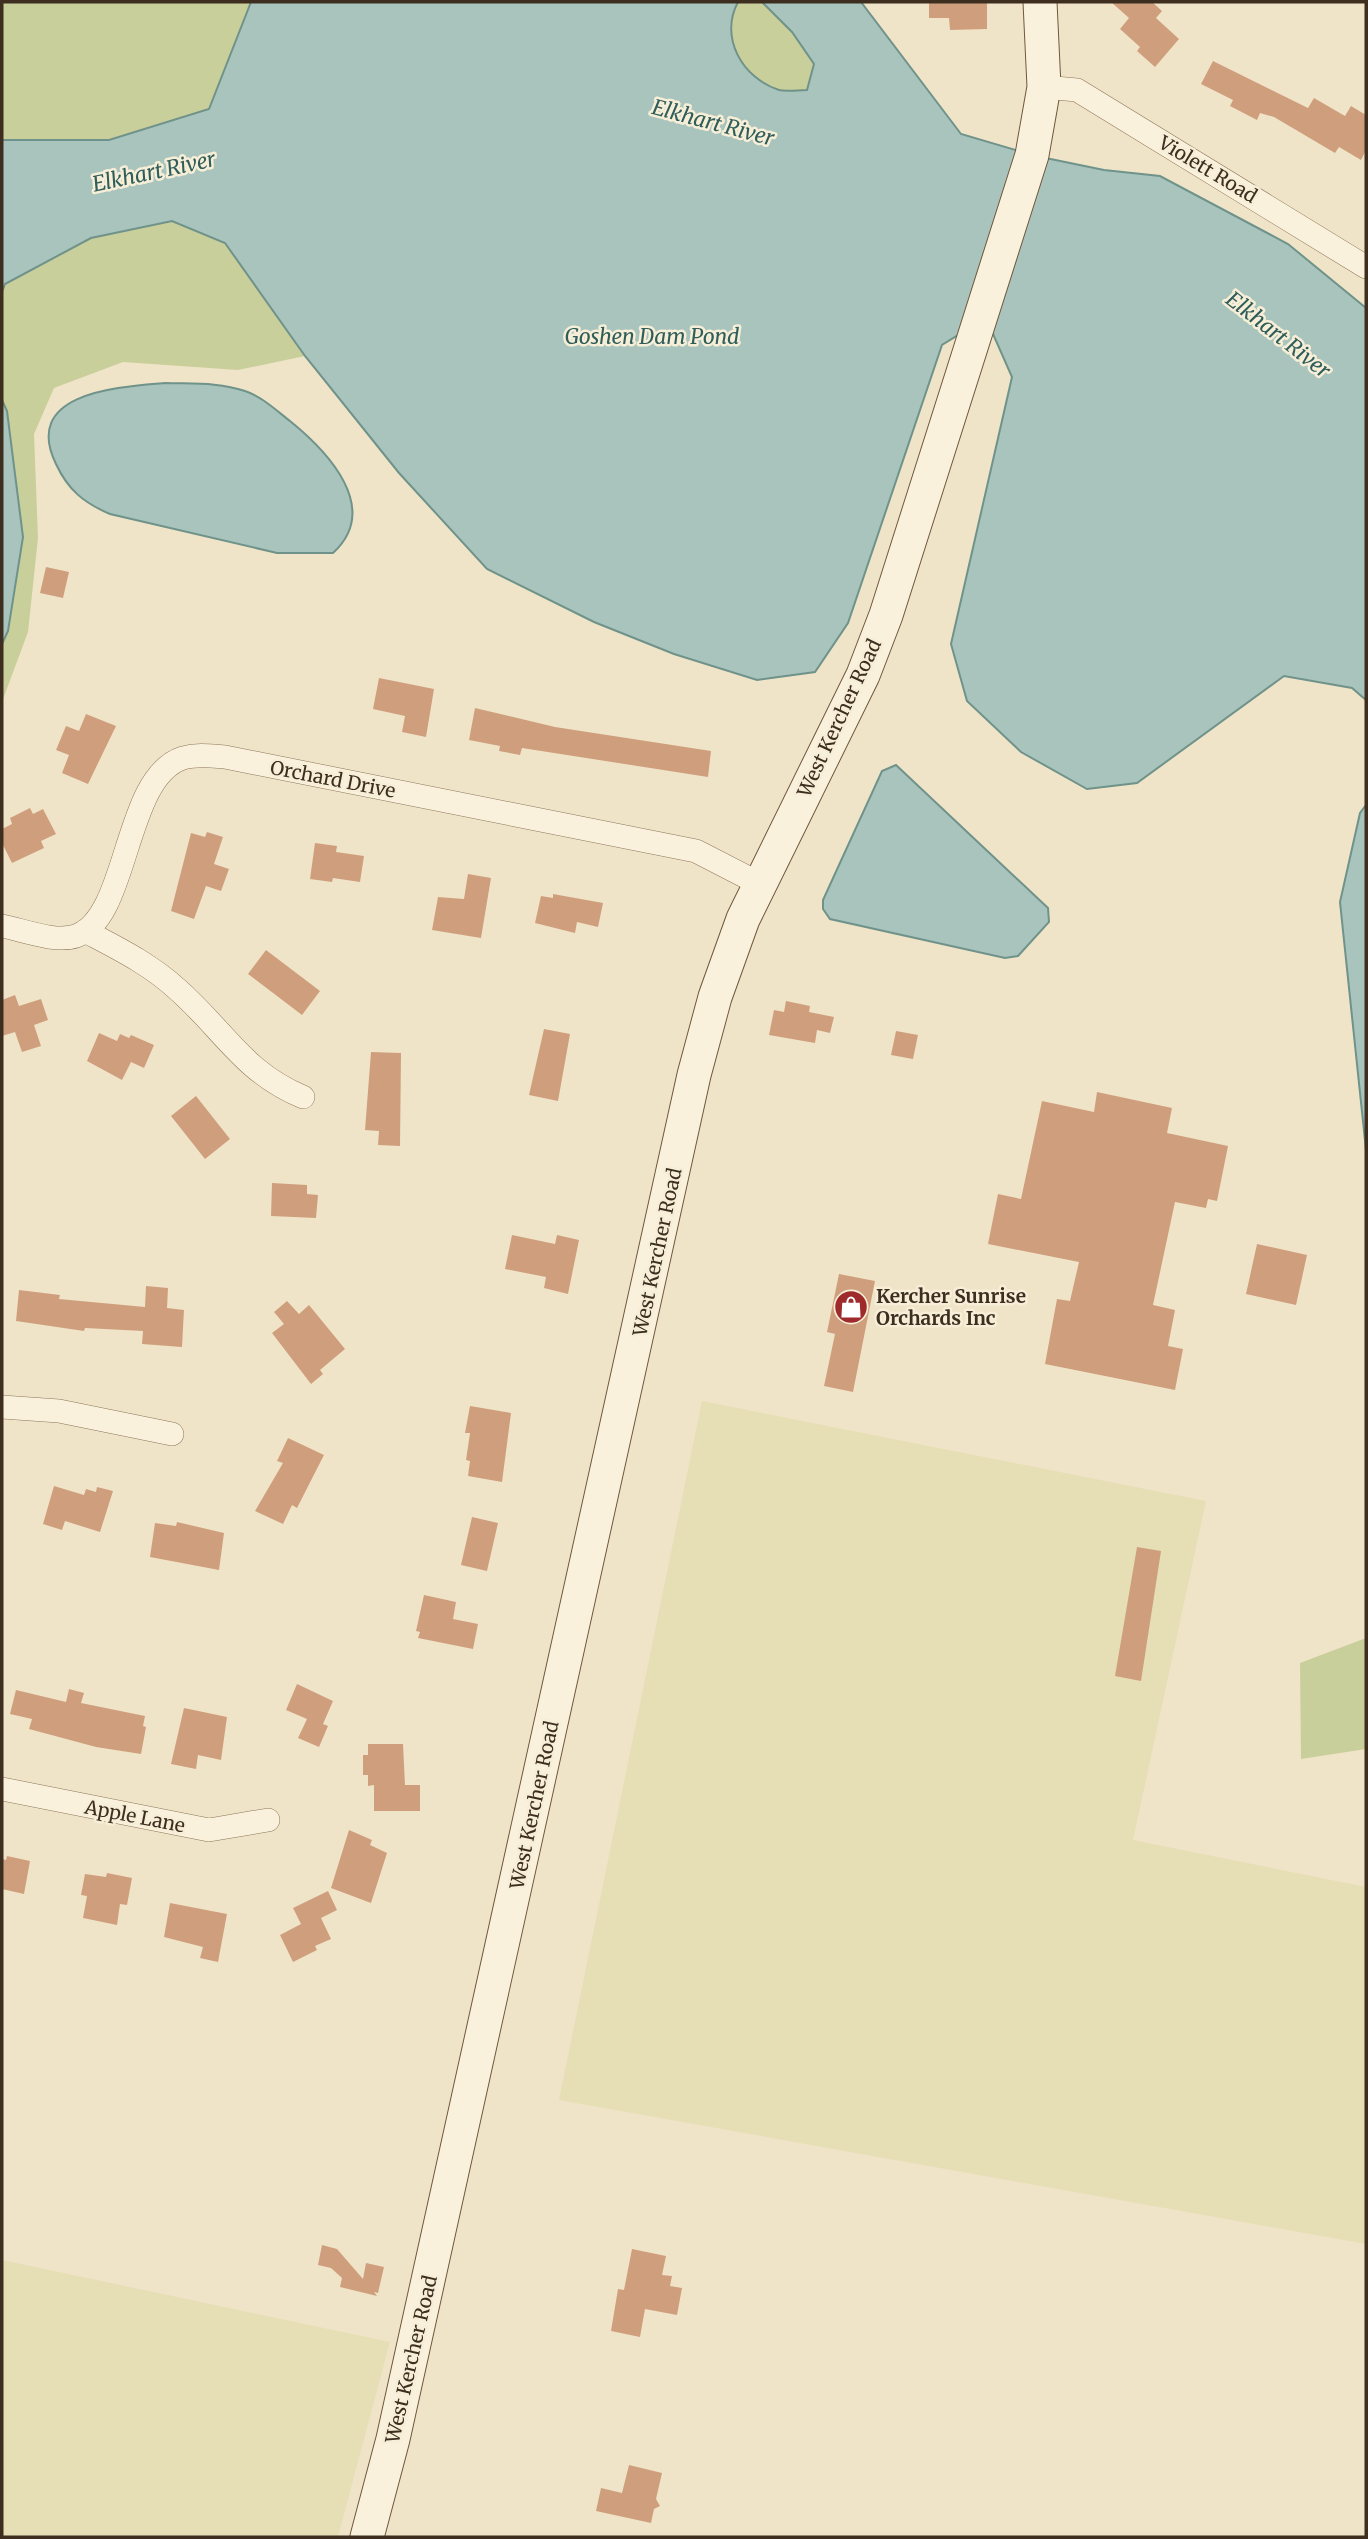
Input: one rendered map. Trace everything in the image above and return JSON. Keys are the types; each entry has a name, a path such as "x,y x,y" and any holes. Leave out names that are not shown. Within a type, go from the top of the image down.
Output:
{"main road":[{"name":"West Kercher Road","path":"368,2537 423,2306 694,1075 725,965 760,884 863,675 904,562 969,360 1038,126 1044,87 1040,2"}],"street":[{"name":"Violett Road","path":"1044,87 1077,90 1366,267"},
{"name":"Orchard Drive","path":"85,931 104,907 149,789 162,770 181,758 199,755 225,757 696,851 760,884"},
{"path":"2,926 61,937 74,937 85,931 155,971 177,989 247,1063 275,1085 303,1097"},
{"path":"2,1407 59,1411 172,1434"},
{"name":"Apple Lane","path":"2,1789 209,1830 268,1820"}],"shaded area":[{"path":"702,1401 1206,1501 1133,1840 1366,1887 1366,2244 559,2100"},
{"path":"2,2260 390,2342 338,2537 2,2537"}],"green space":[{"path":"2,2 251,2 209,109 109,140 2,140"},
{"path":"737,2 762,2 792,32 814,64 807,90 779,90 765,85 745,67 733,43 733,16"},
{"path":"172,221 225,243 305,356 238,370 123,362 54,388 34,434 38,538 28,632 2,702 2,644 8,631 23,537 7,411 2,400 2,292 5,284 91,238"},
{"path":"1366,1638 1366,1749 1301,1759 1300,1663"}],"water":[{"name":"Goshen Dam Pond","path":"251,2 738,2 731,29 738,55 754,76 779,90 789,91 807,90 814,64 792,32 762,2 861,2 961,134 1036,156 1104,170 1160,176 1288,244 1366,308 1366,700 1352,688 1284,676 1137,783 1087,789 1021,752 967,701 951,644 1012,377 986,318 942,345 848,623 815,672 757,680 674,654 594,622 487,569 399,473 305,356 225,243 172,221 91,238 5,284 2,292 2,140 109,140 209,109"},
{"path":"165,383 215,385 251,393 269,404 319,448 344,481 351,499 352,518 347,536 333,553 277,553 110,514 92,505 72,488 56,464 49,440 52,422 63,408 80,398 101,391"},
{"path":"2,400 7,411 23,537 8,631 2,644"},
{"path":"896,765 1048,908 1049,922 1018,956 1005,958 830,919 823,909 823,900 882,771"},
{"path":"1366,805 1366,1150 1340,902 1360,813"}],"building":[{"path":"929,2 987,2 987,29 950,30 949,18 929,18"},
{"path":"1111,2 1152,2 1162,11 1156,18 1179,39 1155,67 1137,51 1140,47 1120,29 1129,18"},
{"path":"1213,61 1308,108 1314,98 1345,116 1351,106 1366,115 1366,150 1361,160 1339,147 1335,153 1274,117 1260,113 1257,120 1230,106 1233,100 1201,84"},
{"path":"46,567 69,572 63,598 40,593"},
{"path":"379,678 434,689 426,737 402,732 405,716 373,709"},
{"path":"475,708 555,727 711,751 708,777 522,748 520,755 499,751 500,746 469,740"},
{"path":"86,714 116,726 88,784 62,773 69,755 56,750 66,726 79,731"},
{"path":"30,808 33,814 43,809 56,834 41,841 44,848 12,863 2,843 2,829 12,824 10,818"},
{"path":"207,832 223,837 214,864 229,869 221,891 206,886 194,919 171,911 191,833 205,837"},
{"path":"315,843 337,846 336,852 364,856 360,882 333,878 332,882 310,879"},
{"path":"468,874 491,878 481,938 432,930 438,897 464,899"},
{"path":"553,894 603,903 598,927 577,922 575,933 535,923 541,896 553,898"},
{"path":"266,950 320,991 302,1015 248,974"},
{"path":"15,995 19,1006 41,999 48,1020 34,1025 41,1046 22,1052 15,1032 2,1036 2,1000"},
{"path":"786,1001 810,1006 809,1012 834,1017 830,1033 817,1030 815,1043 769,1035 774,1010 784,1012"},
{"path":"544,1029 570,1034 558,1101 529,1095"},
{"path":"896,1031 918,1035 913,1059 891,1055"},
{"path":"99,1033 117,1041 120,1034 129,1038 131,1035 154,1045 144,1068 131,1062 122,1080 87,1061"},
{"path":"371,1052 401,1053 400,1146 378,1145 379,1131 365,1130"},
{"path":"1097,1092 1172,1108 1167,1133 1228,1146 1217,1201 1208,1199 1206,1208 1175,1202 1153,1305 1175,1310 1168,1346 1183,1349 1175,1390 1045,1364 1057,1299 1070,1301 1079,1262 988,1244 998,1194 1021,1199 1042,1101 1094,1112"},
{"path":"196,1096 230,1139 205,1159 171,1116"},
{"path":"272,1183 307,1185 307,1194 318,1195 316,1218 271,1216"},
{"path":"512,1235 555,1244 557,1235 579,1240 568,1294 544,1288 546,1277 505,1269"},
{"path":"1257,1244 1307,1255 1296,1305 1246,1294"},
{"path":"839,1274 875,1281 853,1392 824,1386 835,1334 827,1332"},
{"path":"146,1286 168,1288 167,1308 184,1310 182,1347 142,1344 143,1331 85,1328 84,1331 16,1321 19,1290 60,1295 59,1299 145,1307"},
{"path":"287,1301 299,1314 309,1305 345,1349 320,1370 323,1374 311,1384 272,1333 284,1324 274,1312"},
{"path":"470,1406 511,1413 502,1482 468,1476 470,1461 466,1460 470,1433 465,1433"},
{"path":"288,1438 324,1455 297,1508 292,1505 283,1524 255,1511 283,1463 277,1461"},
{"path":"54,1486 84,1495 86,1489 96,1492 97,1487 113,1491 100,1532 65,1521 62,1530 43,1524"},
{"path":"472,1517 498,1523 487,1571 461,1565"},
{"path":"177,1522 224,1533 219,1570 150,1557 155,1523 176,1526"},
{"path":"1137,1547 1161,1551 1141,1681 1115,1676"},
{"path":"424,1595 456,1602 453,1619 478,1624 473,1649 418,1638 420,1632 416,1631"},
{"path":"297,1684 333,1701 323,1724 328,1726 319,1747 298,1738 307,1719 286,1710"},
{"path":"69,1689 84,1693 81,1703 145,1716 143,1726 146,1727 141,1754 96,1747 29,1729 32,1719 10,1714 16,1690 66,1702"},
{"path":"184,1708 227,1717 221,1760 198,1755 196,1769 171,1764"},
{"path":"368,1744 403,1744 405,1785 420,1785 420,1811 374,1811 374,1785 368,1786 368,1775 363,1775 363,1755 368,1755"},
{"path":"349,1830 372,1840 370,1845 387,1853 371,1903 331,1888"},
{"path":"7,1856 30,1861 24,1894 2,1889 2,1859 6,1860"},
{"path":"107,1873 132,1878 127,1905 120,1904 117,1925 83,1918 87,1896 81,1895 85,1874 106,1877"},
{"path":"328,1891 337,1910 321,1918 331,1939 315,1946 317,1950 293,1962 280,1935 301,1924 293,1908"},
{"path":"170,1903 227,1914 218,1962 200,1958 203,1947 164,1937"},
{"path":"322,2245 337,2249 363,2279 366,2263 384,2267 378,2293 374,2292 377,2296 340,2287 342,2278 331,2268 318,2265"},
{"path":"632,2249 666,2256 662,2275 672,2276 670,2286 682,2288 677,2315 645,2309 640,2337 611,2331 618,2289 624,2290"},
{"path":"629,2465 662,2473 656,2499 660,2506 654,2509 651,2523 596,2511 601,2488 622,2493"}],"place":[{"name":"Kercher Sunrise Orchards Inc","path":"851,1307"}],"water label":[{"name":"Elkhart River","path":"713,123"},
{"name":"Elkhart River","path":"154,172"},
{"name":"Elkhart River","path":"1278,335"}]}
